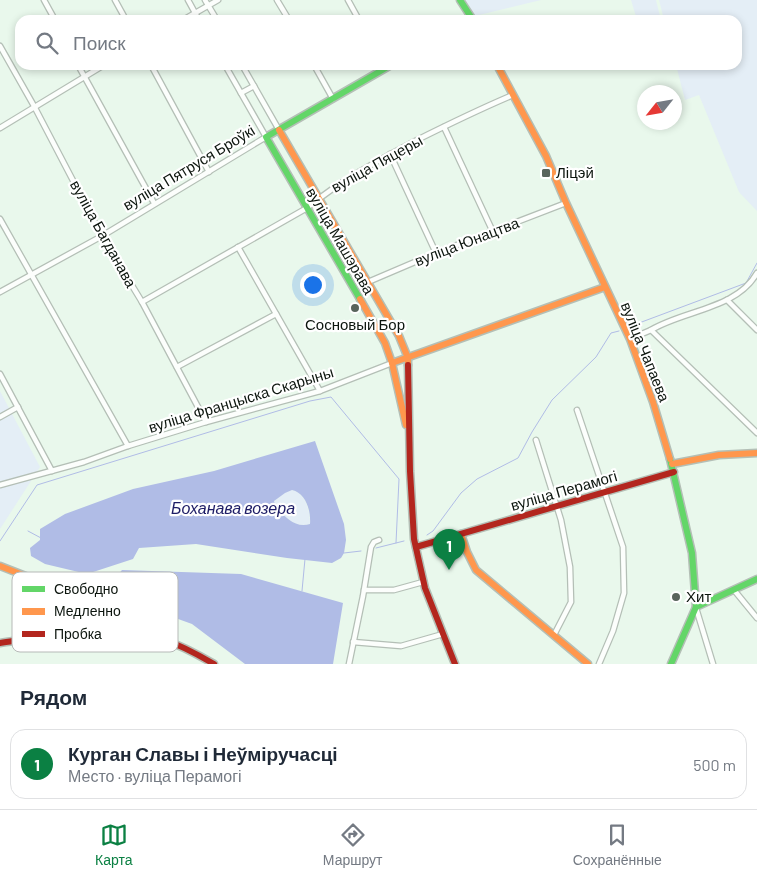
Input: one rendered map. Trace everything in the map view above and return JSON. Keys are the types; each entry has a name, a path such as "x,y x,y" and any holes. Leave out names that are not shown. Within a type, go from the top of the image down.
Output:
{"street":[{"path":"44,0 52,15"},
{"path":"115,0 123,15"},
{"path":"188,0 195,13"},
{"path":"205,0 214,15"},
{"path":"192,15 218,0"},
{"path":"277,0 285,15"},
{"path":"348,0 356,15"},
{"path":"460,0 468,15"},
{"name":"вуліца Багданава","path":"0,46 34,106 102,236 142,302 206,422"},
{"path":"81,70 154,203"},
{"path":"0,128 95,70"},
{"path":"154,70 209,172"},
{"name":"вуліца Машэрава","path":"228,70 385,343 392,363 410,439"},
{"name":"вуліца Машэрава","path":"245,70 399,336 408,358 411,507 416,547 424,582 442,634 455,664"},
{"path":"317,70 333,99"},
{"name":"вуліца Пятруся Броўкі","path":"0,292 102,236 154,203 380,70"},
{"name":"вуліца Чапаева","path":"500,70 546,156 630,339 647,384 672,464 692,552 696,606 671,664"},
{"path":"241,93 254,86"},
{"name":"вуліца Пяцеры","path":"142,302 307,208 319,197 354,174 444,127 513,95"},
{"path":"444,127 493,232"},
{"path":"390,154 436,253"},
{"name":"вуліца Юнацтва","path":"368,282 436,253 566,203"},
{"path":"0,219 128,446 84,462 0,485"},
{"path":"238,247 320,391"},
{"path":"630,339 666,321 728,300 752,283 757,272"},
{"name":"вуліца Францыска Скарыны","path":"128,446 206,422 320,391 392,363 566,302 605,286"},
{"path":"728,300 757,330"},
{"path":"177,367 276,314"},
{"path":"651,330 757,433"},
{"path":"0,374 52,470"},
{"path":"0,417 18,407"},
{"path":"577,410 623,546 624,593 613,631 599,664"},
{"path":"536,440 557,506 569,556 571,602 554,635"},
{"path":"672,464 757,452"},
{"name":"вуліца Перамогі","path":"416,547 674,472"},
{"path":"461,534 476,570 588,664"},
{"path":"349,664 371,547 374,542 379,540"},
{"path":"0,566 15,572"},
{"path":"713,664 696,606 757,579"},
{"path":"364,590 394,590 424,582"},
{"path":"734,590 757,618"},
{"path":"354,642 401,646 428,640 442,634"},
{"path":"178,646 196,652 214,664"}],"shaded area":[{"path":"465,0 541,0 479,15 474,15"},
{"path":"631,0 656,0 660,15 636,15"},
{"path":"659,0 757,0 757,211 739,192 699,95 685,100 677,70 742,70 742,15 663,15"},
{"path":"0,391 40,467 0,529"},
{"path":"292,490 304,499 308,508 310,524 299,525 295,523 286,517 275,505 274,501 285,492"}],"water":[{"name":"Боханава возера","path":"315,441 344,524 346,540 344,553 341,558 332,563 196,544 139,548 133,559 93,572 79,572 45,564 31,556 30,548 40,540 40,529 65,514 133,489 214,471","holes":["292,490 301,495 307,503 310,524 299,525 295,523 286,517 275,505 274,501"]},
{"path":"122,570 241,574 343,603 333,664 245,664 192,624 178,619 178,572 120,572"}],"waterway":[{"path":"631,326 746,283 757,263"},
{"path":"427,535 433,531 461,493 477,479 518,458 552,400 596,357 611,333 619,331"},
{"path":"0,541 37,485 310,401 331,397 399,479 396,543"},
{"path":"28,531 41,538"},
{"path":"376,548 404,541"},
{"path":"344,553 361,551"},
{"path":"302,591 305,559"}],"traffic: fast":[{"path":"460,0 470,15"},
{"path":"360,299 266,137 382,70"},
{"path":"670,459 692,553 696,607 671,664"},
{"path":"696,607 757,579"}],"traffic: slow":[{"path":"500,70 546,156 630,339 653,402 670,459"},
{"path":"279,130 399,336 408,358 408,365"},
{"path":"392,363 605,287"},
{"path":"360,299 385,343 392,363 406,425"},
{"path":"672,464 719,455 757,453"},
{"path":"461,534 476,570 588,664"},
{"path":"0,566 15,572"}],"traffic: jam":[{"path":"408,365 410,471 414,539 425,588 455,664"},
{"path":"416,547 674,472"},
{"path":"0,643 12,641"},
{"path":"178,645 214,664"}],"place":[{"name":"Ліцэй","path":"546,173"},
{"name":"Сосновый Бор","path":"355,308"},
{"name":"Курган Славы і Неўміручасці","path":"449,570"},
{"name":"Хит","path":"676,597"}]}
